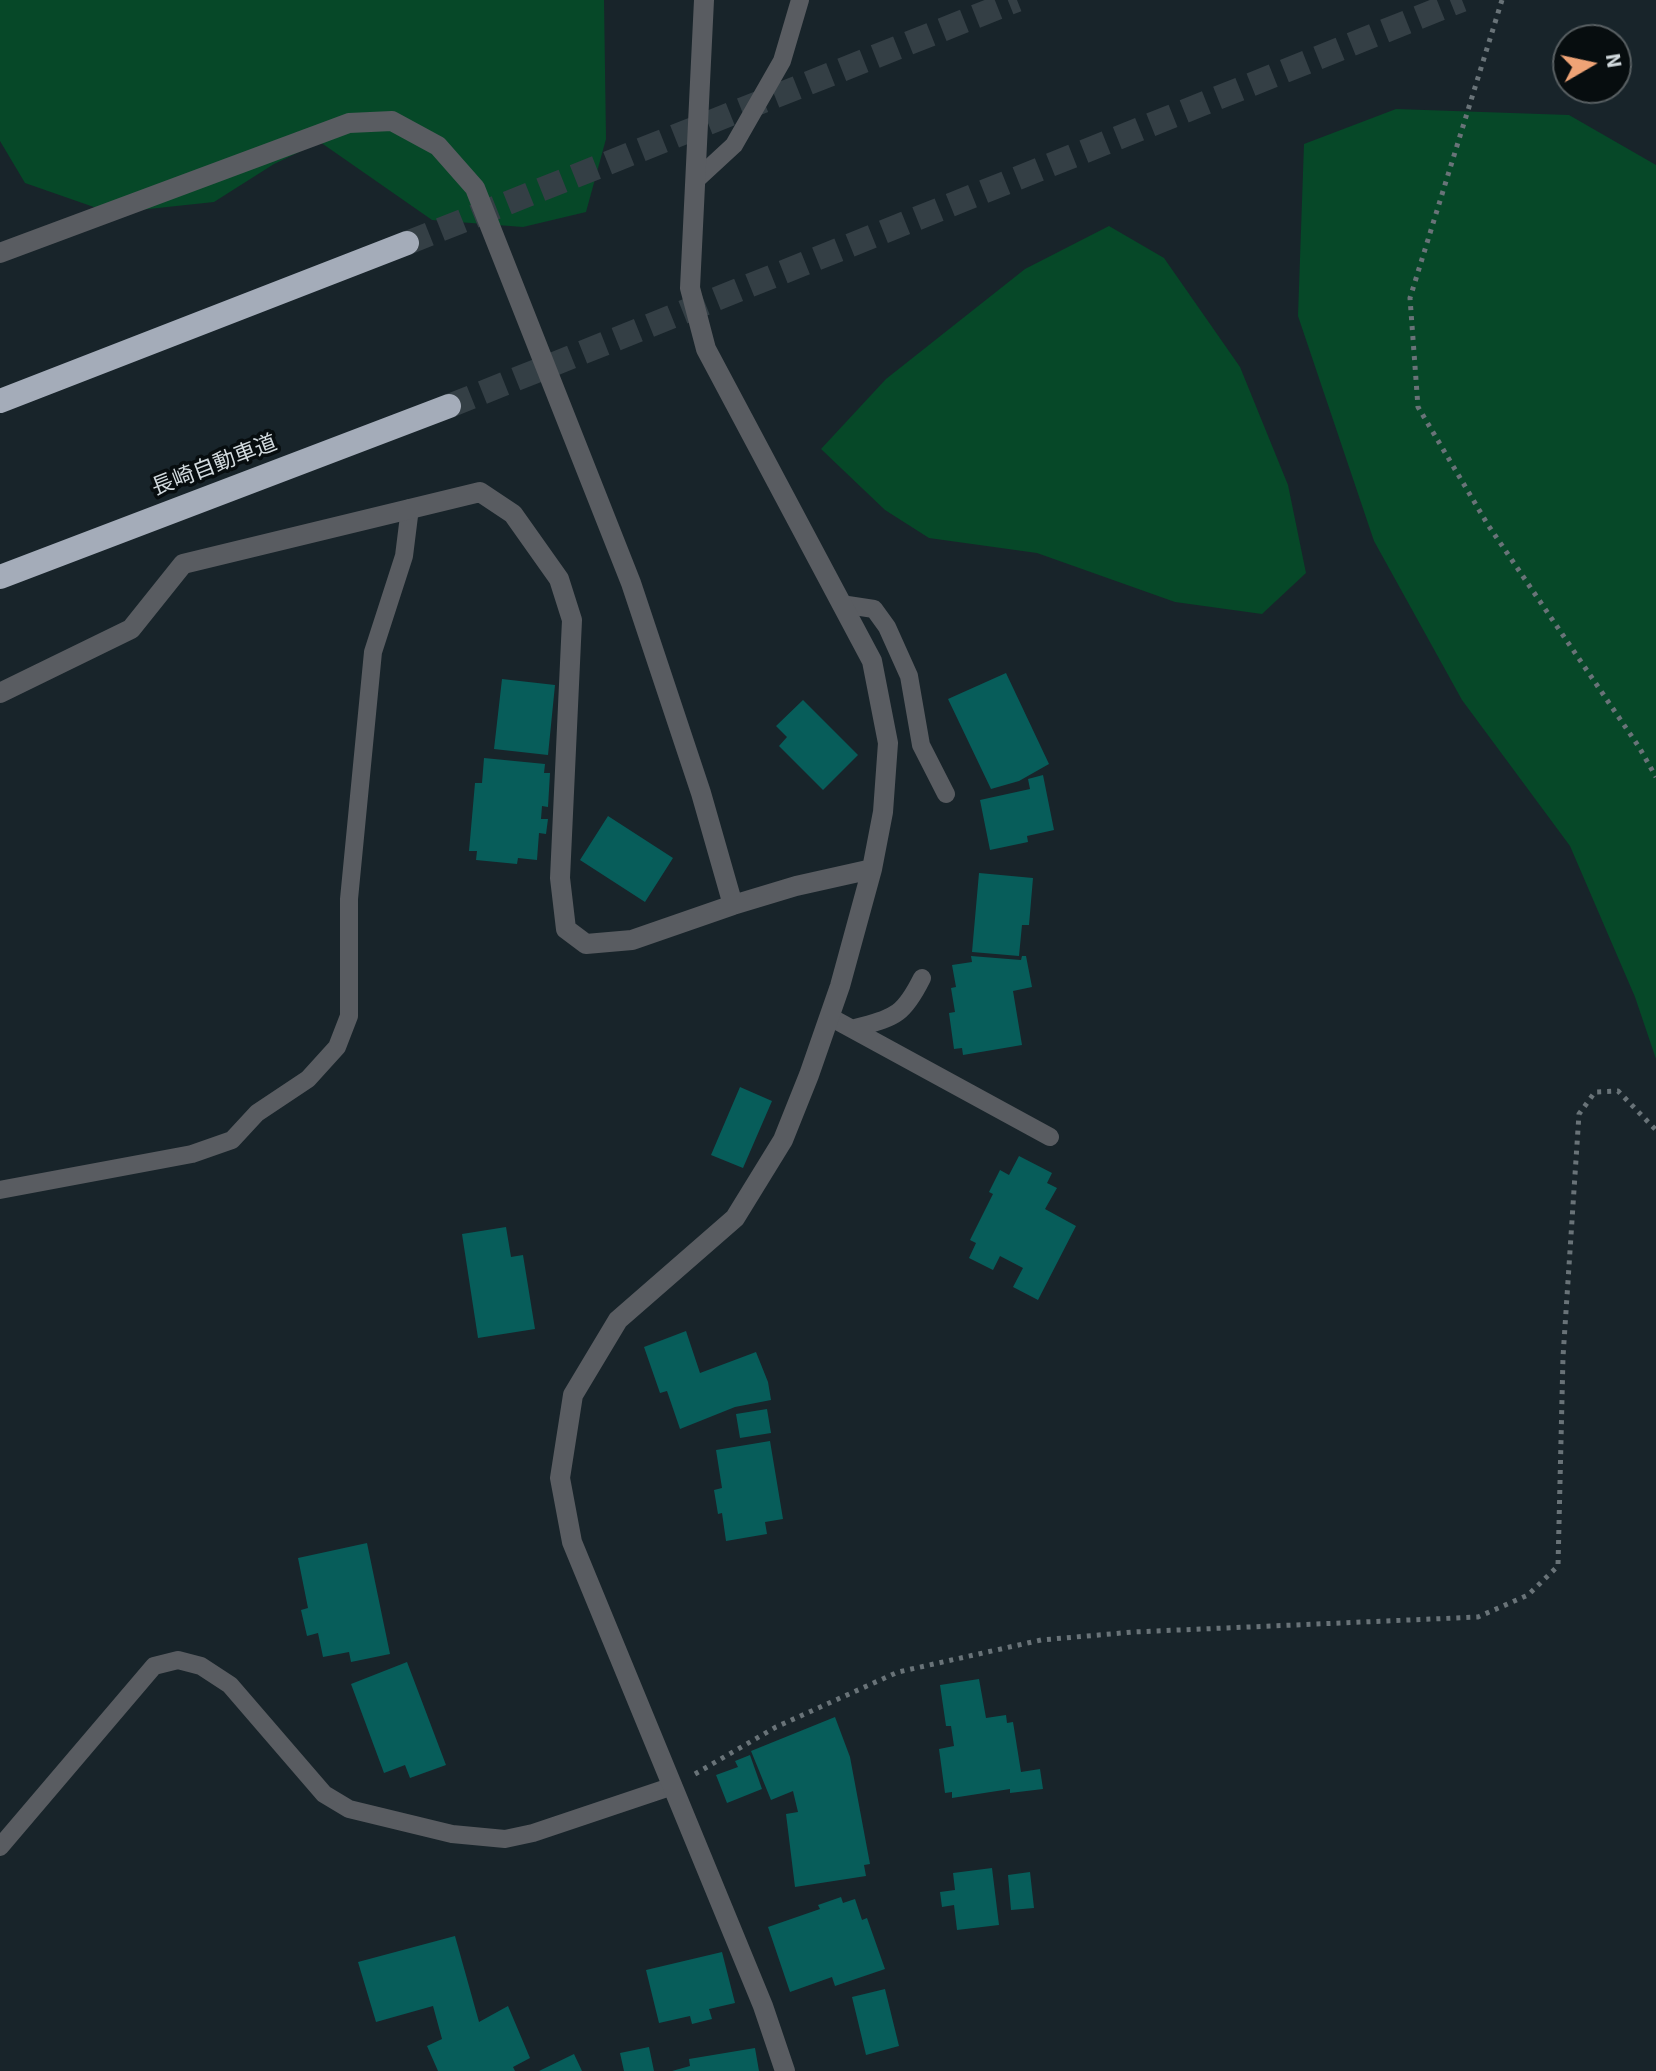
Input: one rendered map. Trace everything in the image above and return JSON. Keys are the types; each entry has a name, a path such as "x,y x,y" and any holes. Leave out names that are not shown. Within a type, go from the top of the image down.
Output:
{"highway":[{"path":"0,401 407,243"},
{"name":"長崎自動車道","path":"0,577 449,406"}],"street":[{"path":"704,0 690,288 706,349 872,661 888,743 883,812 872,869 830,1017 783,1140 735,1218 618,1320 573,1395 560,1478 572,1542 763,2006 785,2071"},
{"path":"0,253 349,123 392,121 438,146 475,188 539,345 631,583 701,793 733,905"},
{"path":"0,693 131,629 183,564 480,492 513,514 559,579 572,620 560,878 566,929 586,944 632,940 796,886 872,869"}],"lane":[{"path":"695,181 734,145 741,133 782,61 800,0"},
{"path":"0,1190 192,1154 232,1140 257,1113 308,1079 337,1047 349,1016 349,899 373,652 404,556 410,508"},
{"path":"841,604 874,609 887,627 909,676 921,745 946,794"},
{"path":"852,1029 887,1019 903,1010 922,978"},
{"path":"830,1017 1050,1137"},
{"path":"0,1847 154,1666 178,1660 201,1666 230,1685 324,1794 349,1809 452,1834 505,1839 533,1833 673,1786"}],"path":[{"path":"1502,0 1410,298 1418,407 1488,525 1639,747 1656,777"},
{"path":"673,1786 776,1727 898,1672 1041,1640 1133,1632 1478,1617 1528,1595 1558,1566 1563,1357 1579,1114 1595,1092 1618,1091 1656,1130"}],"green space":[{"path":"0,0 604,0 606,139 586,212 523,227 432,220 320,142 274,164 214,202 111,213 25,183 0,141"},
{"path":"1396,109 1569,115 1656,165 1656,1059 1635,997 1570,846 1462,700 1374,541 1298,316 1304,144"},
{"path":"1109,226 1164,258 1240,367 1288,485 1306,573 1262,614 1175,602 1037,553 929,538 885,510 821,449 886,379 1025,269"}],"building":[{"path":"1006,673 1049,764 1019,781 991,789 948,699"},
{"path":"502,679 555,685 548,755 494,749"},
{"path":"803,700 858,755 823,790 779,746 787,737 776,726"},
{"path":"484,758 545,764 544,773 550,773 548,807 542,806 541,819 548,819 546,834 539,833 537,860 518,858 517,864 476,860 477,851 469,851 475,783 482,783"},
{"path":"1043,775 1054,830 1027,836 1028,842 990,850 980,800 1030,789 1028,779"},
{"path":"608,816 673,858 645,902 580,860"},
{"path":"979,873 1033,878 1029,925 1022,925 1019,956 972,952"},
{"path":"971,956 1021,960 1022,956 1026,956 1032,987 1013,991 1022,1045 963,1055 962,1048 954,1049 949,1013 955,1012 951,988 956,987 952,965 972,962"},
{"path":"740,1087 772,1101 743,1168 711,1155"},
{"path":"1019,1156 1052,1173 1047,1183 1057,1188 1045,1209 1076,1226 1038,1300 1013,1287 1023,1268 1000,1256 993,1270 969,1258 976,1243 970,1240 993,1194 989,1192 1000,1170 1009,1175"},
{"path":"506,1227 511,1257 523,1255 535,1329 478,1338 462,1234"},
{"path":"686,1331 700,1373 756,1352 768,1382 771,1400 735,1407 680,1429 667,1391 660,1393 644,1347"},
{"path":"767,1409 771,1433 740,1438 736,1414"},
{"path":"770,1441 783,1519 765,1522 767,1534 726,1541 722,1513 718,1514 714,1490 722,1488 716,1450"},
{"path":"367,1543 390,1654 351,1662 349,1652 323,1657 318,1633 307,1636 301,1610 308,1608 298,1558"},
{"path":"407,1662 446,1765 410,1778 405,1765 384,1773 351,1684"},
{"path":"979,1679 986,1718 1006,1715 1007,1723 1013,1722 1021,1772 1040,1769 1043,1789 1010,1793 1010,1789 952,1798 952,1792 945,1793 939,1749 954,1746 951,1726 946,1726 940,1685"},
{"path":"835,1717 850,1757 870,1864 864,1865 866,1876 795,1887 786,1814 798,1812 793,1791 771,1800 751,1751"},
{"path":"750,1755 762,1789 727,1803 716,1775 738,1767 735,1761"},
{"path":"992,1868 999,1925 957,1930 954,1905 942,1907 940,1892 955,1890 953,1873"},
{"path":"1030,1872 1034,1908 1011,1910 1008,1875"},
{"path":"841,1897 843,1903 855,1899 862,1920 867,1918 885,1969 835,1986 832,1977 790,1992 768,1927 820,1909 818,1905"},
{"path":"455,1936 479,2022 508,2006 530,2058 513,2067 515,2071 438,2071 427,2046 442,2039 433,2006 376,2022 358,1962"},
{"path":"722,1952 735,2003 709,2009 712,2019 692,2024 690,2016 659,2023 646,1970"},
{"path":"885,1989 899,2046 866,2055 852,1997"},
{"path":"649,2047 654,2071 624,2071 620,2053"},
{"path":"755,2048 759,2071 672,2071 690,2066 689,2059"},
{"path":"574,2054 582,2071 539,2071"}],"tunnel":[{"path":"407,243 1017,0"},
{"path":"449,406 1462,0"}]}
